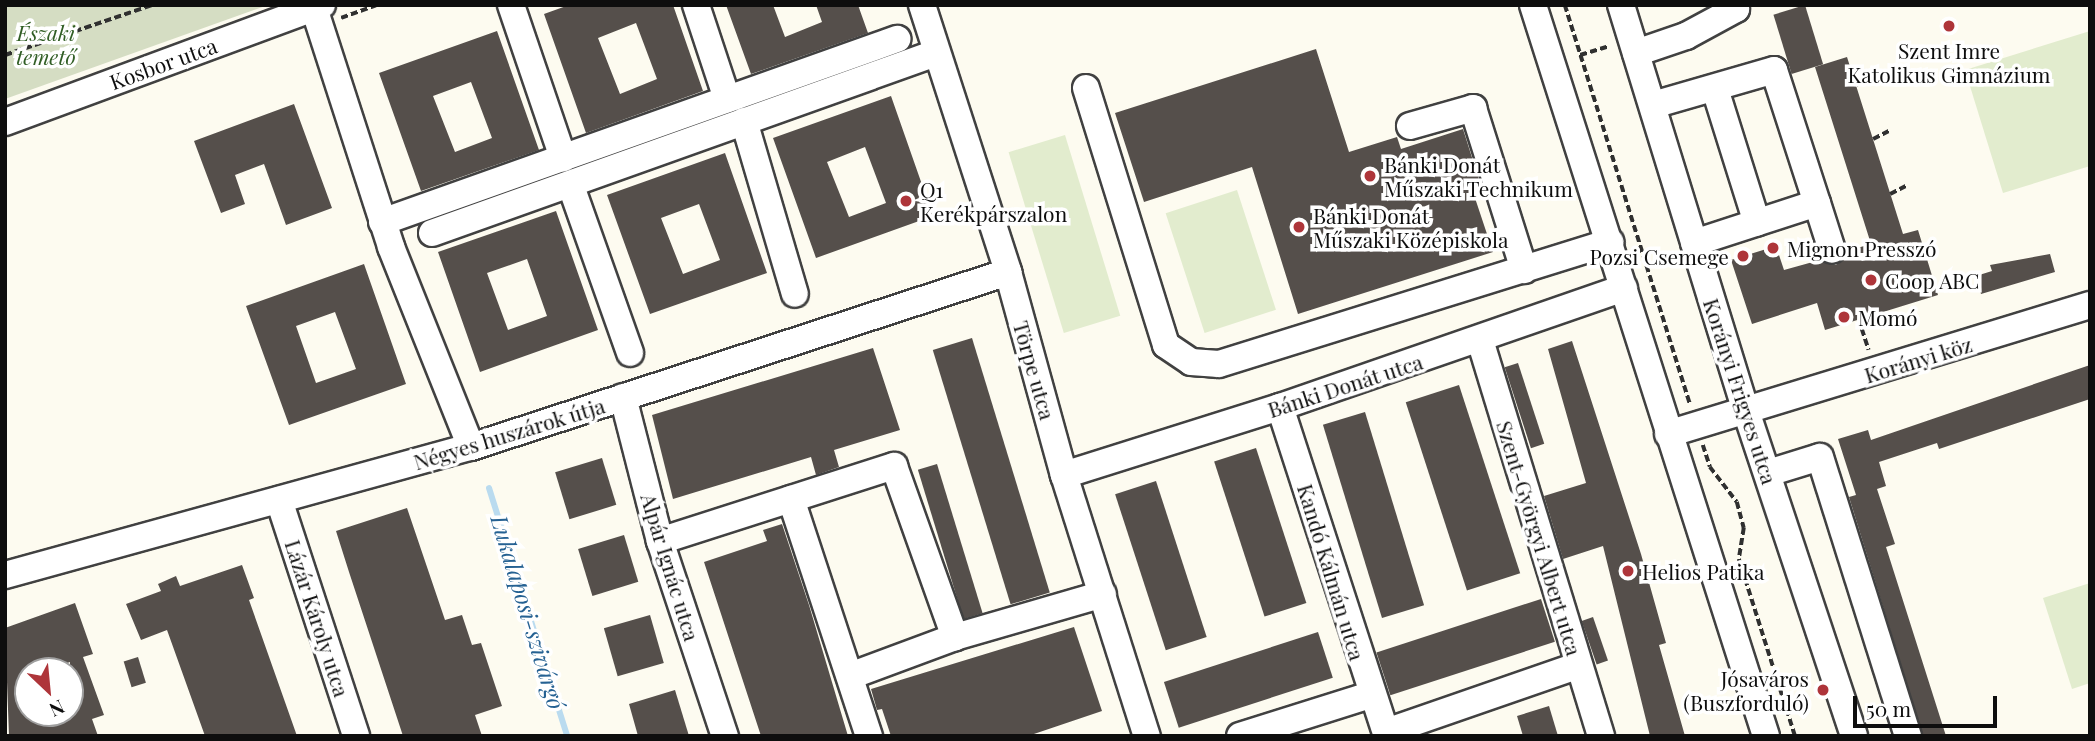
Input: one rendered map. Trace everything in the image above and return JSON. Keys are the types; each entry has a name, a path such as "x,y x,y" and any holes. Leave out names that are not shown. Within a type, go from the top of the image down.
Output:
{"street":[{"path":"511,5 563,158"},
{"path":"696,5 727,99"},
{"name":"Törpe utca","path":"922,5 1008,272 1064,475 1147,736"},
{"path":"1533,5 1766,736"},
{"name":"Korányi Frigyes utca","path":"1621,5 1746,411 1854,736"},
{"path":"1634,46 1686,36 1735,9 1734,5"},
{"path":"318,7 382,222 471,447"},
{"name":"Kosbor utca","path":"5,122 318,7"},
{"path":"382,222 897,39"},
{"path":"432,233 571,186 936,53"},
{"path":"1653,105 1774,70 1832,250"},
{"path":"1086,88 1166,345 1191,362 1219,364 1610,242"},
{"path":"1715,89 1757,223"},
{"path":"1410,125 1473,108 1524,270"},
{"path":"744,121 794,294"},
{"path":"571,186 630,353"},
{"path":"1694,243 1817,203"},
{"name":"Négyes huszárok útja","path":"5,575 471,447 1008,272"},
{"name":"Bánki Donát utca","path":"1064,475 1280,407 1624,288"},
{"name":"Korányi köz","path":"1668,434 2090,305"},
{"name":"Szent-Györgyi Albert utca","path":"1480,340 1601,736"},
{"name":"Alpár Ignác utca","path":"623,397 660,541 725,736"},
{"name":"Kandó Kálmán utca","path":"1280,407 1370,695 1386,734"},
{"path":"1768,473 1819,457 1908,736"},
{"path":"660,541 894,466 955,637"},
{"path":"791,499 869,736"},
{"name":"Lázár Károly utca","path":"279,500 356,736"},
{"path":"850,676 955,637 1102,594"},
{"path":"1386,734 1579,665"},
{"path":"1240,736 1370,695"}],"path":[{"path":"5,55 152,5"},
{"path":"1565,5 1710,467 1737,502 1744,528 1739,559 1795,736"},
{"path":"1580,55 1634,46"},
{"path":"1856,85 1874,75"},
{"path":"1873,139 1891,131"},
{"path":"1890,194 1908,185"}],"green space":[{"name":"Északi temető","path":"5,5 268,5 5,99"},
{"path":"2090,31 2090,166 2003,193 1965,70"},
{"path":"1065,135 1120,316 1064,333 1009,152"},
{"path":"1237,190 1276,310 1205,333 1166,213"},
{"path":"2090,583 2090,683 2072,689 2043,598"}],"building":[{"path":"569,5 673,5 703,91 586,133 544,14","holes":["636,23 657,79 620,94 598,38"]},
{"path":"726,5 773,5 785,37 822,22 816,5 858,5 868,33 751,74"},
{"path":"1805,5 1823,64 1792,74 1773,15"},
{"path":"497,31 539,150 421,191 379,73","holes":["471,82 492,138 455,152 433,96"]},
{"name":"Bánki Donát Műszaki Technikum","path":"1316,49 1349,152 1397,137 1401,149 1463,129 1481,186 1472,189 1493,252 1298,314 1252,167 1144,202 1115,113"},
{"path":"1847,57 1903,234 1918,230 1938,295 1825,330 1817,303 1752,324 1731,260 1776,246 1784,270 1820,260 1836,265 1847,251 1871,244 1815,67"},
{"path":"891,96 933,216 816,258 773,138","holes":["865,147 886,203 849,217 827,162"]},
{"path":"294,104 332,208 286,225 264,164 235,175 245,204 221,213 194,141"},
{"path":"725,153 767,273 650,314 607,195","holes":["699,204 720,260 683,274 661,218"]},
{"path":"556,211 598,330 480,372 438,252","holes":["527,259 547,316 508,330 487,273"]},
{"path":"2050,254 2055,272 1981,294 1976,276 1992,271 1990,265"},
{"path":"364,264 406,384 289,425 246,306","holes":["335,312 356,369 316,383 296,326"]},
{"path":"972,338 1050,592 1011,604 933,350"},
{"path":"1572,341 1641,554 1666,643 1659,645 1685,736 1650,736 1603,546 1563,559 1544,496 1586,483 1548,349"},
{"path":"873,348 900,430 834,450 839,467 816,475 811,457 673,499 652,415"},
{"path":"1518,363 1544,444 1531,448 1505,367"},
{"path":"2090,365 2090,399 1939,449 1937,443 1879,462 1886,486 1877,489 1895,544 1886,547 1946,736 1923,736 1849,497 1856,495 1838,439 1868,430 1871,440"},
{"path":"1459,385 1520,573 1467,591 1406,402"},
{"path":"1365,412 1424,605 1382,618 1323,425"},
{"path":"1256,448 1306,603 1265,617 1214,462"},
{"path":"602,458 616,505 569,519 555,472"},
{"path":"937,464 983,613 963,619 918,470"},
{"path":"1156,481 1207,637 1166,650 1115,494"},
{"path":"407,508 445,620 462,615 472,645 481,643 502,706 475,715 482,736 403,736 349,572 336,531"},
{"path":"782,524 848,736 761,736 704,562 767,541 763,530"},
{"path":"624,535 638,582 592,596 578,549"},
{"path":"242,565 254,598 249,600 297,736 205,736 167,630 141,640 126,604 161,591 158,584 176,576 180,586"},
{"path":"1541,599 1555,642 1390,695 1376,652"},
{"path":"75,603 93,654 83,657 14,657 14,727 84,727 84,660 104,715 92,719 98,736 9,736 5,628"},
{"path":"650,615 664,663 618,676 604,628"},
{"path":"1593,617 1608,660 1597,664 1582,621"},
{"path":"1074,627 1102,711 1028,736 891,736 882,709 877,710 871,689"},
{"path":"1318,632 1333,678 1179,728 1164,682"},
{"path":"138,657 146,683 132,687 124,661"},
{"path":"675,690 689,736 638,736 629,704"},
{"path":"1549,706 1558,736 1523,736 1517,716"}],"waterway":[{"name":"Lukalaposi-szivárgó","path":"489,488 567,736"}],"place":[{"name":"Szent Imre Katolikus Gimnázium","path":"1949,26"},
{"name":"Bánki Donát Műszaki Technikum","path":"1370,176"},
{"name":"Q1 Kerékpárszalon","path":"906,201"},
{"name":"Bánki Donát Műszaki Középiskola","path":"1299,227"},
{"name":"Mignon Presszó","path":"1773,248"},
{"name":"Pozsi Csemege","path":"1743,256"},
{"name":"Coop ABC","path":"1871,280"},
{"name":"Momó","path":"1844,317"},
{"name":"Helios Patika","path":"1628,571"},
{"name":"Jósaváros (Buszforduló)","path":"1823,690"}]}
